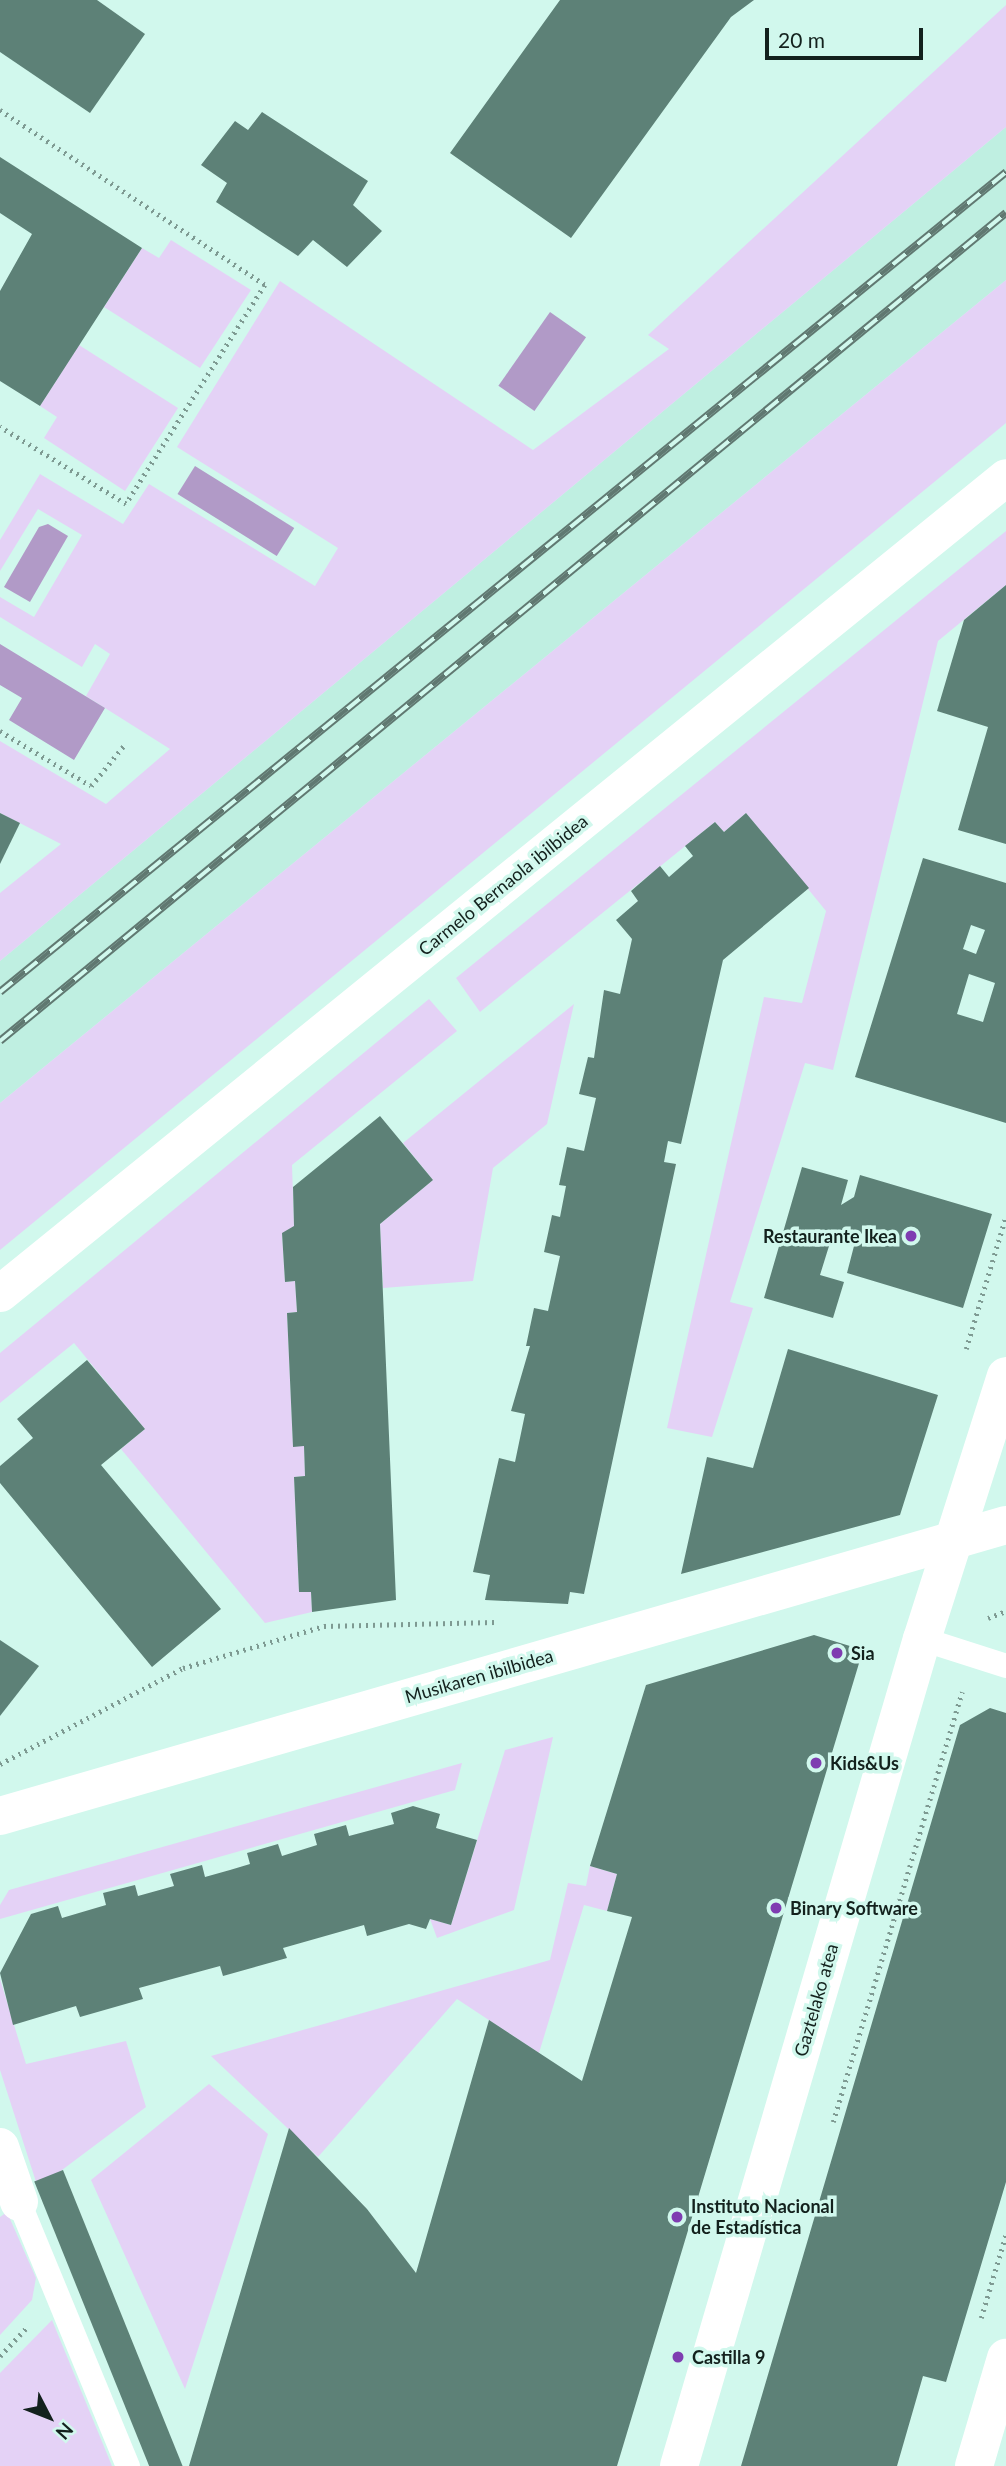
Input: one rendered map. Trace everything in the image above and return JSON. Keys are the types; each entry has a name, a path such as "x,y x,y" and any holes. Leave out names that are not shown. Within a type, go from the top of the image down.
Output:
{"main road":[{"name":"Gaztelako atea","path":"680,2466 922,1639 958,1535 1006,1376"},
{"name":"Musikaren ibilbidea","path":"0,1816 958,1535 1006,1525"},
{"path":"0,2147 19,2202"},
{"path":"974,2466 1006,2358"}],"street":[{"name":"Carmelo Bernaola ibilbidea","path":"0,1293 1006,477"}],"lane":[{"path":"922,1639 1006,1666"},
{"path":"19,2202 128,2466"}],"path":[{"path":"0,110 265,285 126,504 0,427"},
{"path":"0,731 91,786 126,743"},
{"path":"829,2134 973,1655 990,1614 1006,1611"},
{"path":"0,1764 183,1668 324,1626 501,1621"}],"shaded area":[{"path":"1006,5 1006,127 0,961 0,893 61,844 0,813 0,741 106,804 170,749 86,696 110,654 95,644 82,667 0,617 0,597 34,617 82,535 38,509 0,571 0,540 40,474 123,524 149,484 315,586 338,548 177,447 280,281 533,450 669,349 648,335"},
{"path":"1006,127 1006,280 0,1103 0,961"},
{"path":"171,240 251,290 200,368 104,307 142,248 159,258"},
{"path":"1006,280 1006,423 0,1250 0,1103"},
{"path":"550,312 586,337 534,411 498,386"},
{"path":"79,345 178,408 125,491 44,438 57,417 40,406"},
{"path":"195,466 294,528 277,556 178,494"},
{"path":"48,524 68,536 30,602 4,587 39,527"},
{"path":"1006,531 1006,585 938,641 833,1070 805,1063 730,1302 753,1308 712,1437 667,1428 764,997 802,1003 826,911 746,813 724,832 715,822 480,1012 456,978"},
{"path":"0,644 105,708 74,760 9,720 22,698 0,685"},
{"path":"429,999 457,1031 292,1165 294,1226 282,1234 285,1282 295,1281 297,1312 287,1313 293,1446 304,1446 305,1476 294,1477 299,1592 311,1592 312,1612 265,1623 121,1449 145,1429 74,1343 0,1403 0,1353"},
{"path":"574,1004 547,1124 493,1168 473,1281 383,1288 380,1224 433,1180 403,1143"},
{"path":"553,1737 514,1910 437,1938 430,1919 451,1925 505,1750"},
{"path":"462,1763 455,1790 0,1919 0,1905 9,1890"},
{"path":"590,1866 617,1874 607,1911 584,1905 539,2053 457,1999 318,2157 211,2056 550,1960 568,1883 586,1886"},
{"path":"0,1979 26,2064 126,2041 146,2107 38,2188 0,2070"},
{"path":"209,2084 268,2134 185,2389 91,2180"},
{"path":"7,2212 36,2278 32,2300 0,2335 0,2217"},
{"path":"52,2320 112,2466 0,2466 0,2373"}],"building":[{"path":"0,0 97,0 145,34 90,113 0,52"},
{"path":"560,0 754,0 731,17 571,238 450,153"},
{"path":"262,112 368,181 353,205 382,231 347,267 313,240 298,256 216,202 227,183 201,165 235,121 248,130"},
{"path":"0,157 142,248 40,406 0,381 0,291 32,234 0,213"},
{"path":"1006,585 1006,844 958,830 988,727 937,711 964,620"},
{"path":"0,813 20,823 0,864"},
{"path":"746,813 809,888 723,960 681,1144 668,1141 664,1162 676,1164 584,1594 570,1592 568,1604 485,1600 490,1575 473,1572 499,1458 515,1462 525,1414 511,1411 530,1346 526,1346 534,1308 548,1311 560,1256 544,1252 552,1215 560,1217 566,1186 559,1185 567,1147 584,1151 596,1098 579,1094 588,1057 594,1058 604,990 620,994 632,939 616,920 638,901 631,891 660,866 669,877 693,856 685,846 715,822 724,832"},
{"path":"923,858 1006,883 1006,1123 855,1077","holes":["971,925 985,930 976,954 963,949","969,974 995,983 983,1022 957,1014"]},
{"path":"380,1116 433,1180 380,1224 396,1600 312,1612 311,1592 299,1592 294,1477 305,1476 304,1446 293,1447 287,1313 297,1312 295,1281 285,1282 282,1233 294,1226 293,1187"},
{"name":"Restaurante Ikea","path":"802,1167 848,1180 841,1205 854,1197 860,1175 992,1214 963,1308 847,1273 854,1246 841,1242 834,1230 820,1275 844,1282 833,1318 764,1298"},
{"path":"788,1349 938,1395 900,1515 681,1574 707,1457 753,1468"},
{"path":"87,1360 145,1429 101,1465 221,1609 152,1667 0,1483 0,1466 33,1438 17,1419"},
{"path":"814,1635 863,1650 617,2466 189,2466 289,2128 367,2209 416,2273 489,2020 582,2081 632,1917 607,1911 617,1874 590,1866 646,1685"},
{"path":"0,1640 39,1666 0,1716"},
{"path":"990,1708 1006,1713 1006,2182 946,2382 923,2376 897,2466 741,2466 960,1725"},
{"path":"413,1806 440,1814 436,1828 477,1840 451,1925 430,1919 426,1929 409,1924 367,1936 364,1925 283,1948 287,1958 223,1976 220,1966 139,1988 143,1999 80,2017 76,2006 13,2025 0,1973 31,1914 58,1906 62,1918 106,1905 103,1893 135,1885 138,1896 174,1886 170,1874 202,1865 205,1877 250,1864 247,1853 278,1844 282,1856 317,1845 314,1834 346,1825 349,1836 394,1824 391,1813"},
{"path":"63,2170 183,2466 149,2466 34,2182"}],"railway":[{"path":"0,992 1006,172"},
{"path":"0,1041 1006,213"}],"place":[{"name":"Restaurante Ikea","path":"911,1236"},
{"name":"Sia","path":"837,1653"},
{"name":"Kids&Us","path":"816,1763"},
{"name":"Binary Software","path":"776,1908"},
{"name":"Instituto Nacional de Estadística","path":"677,2217"},
{"name":"Castilla 9","path":"678,2357"}]}
